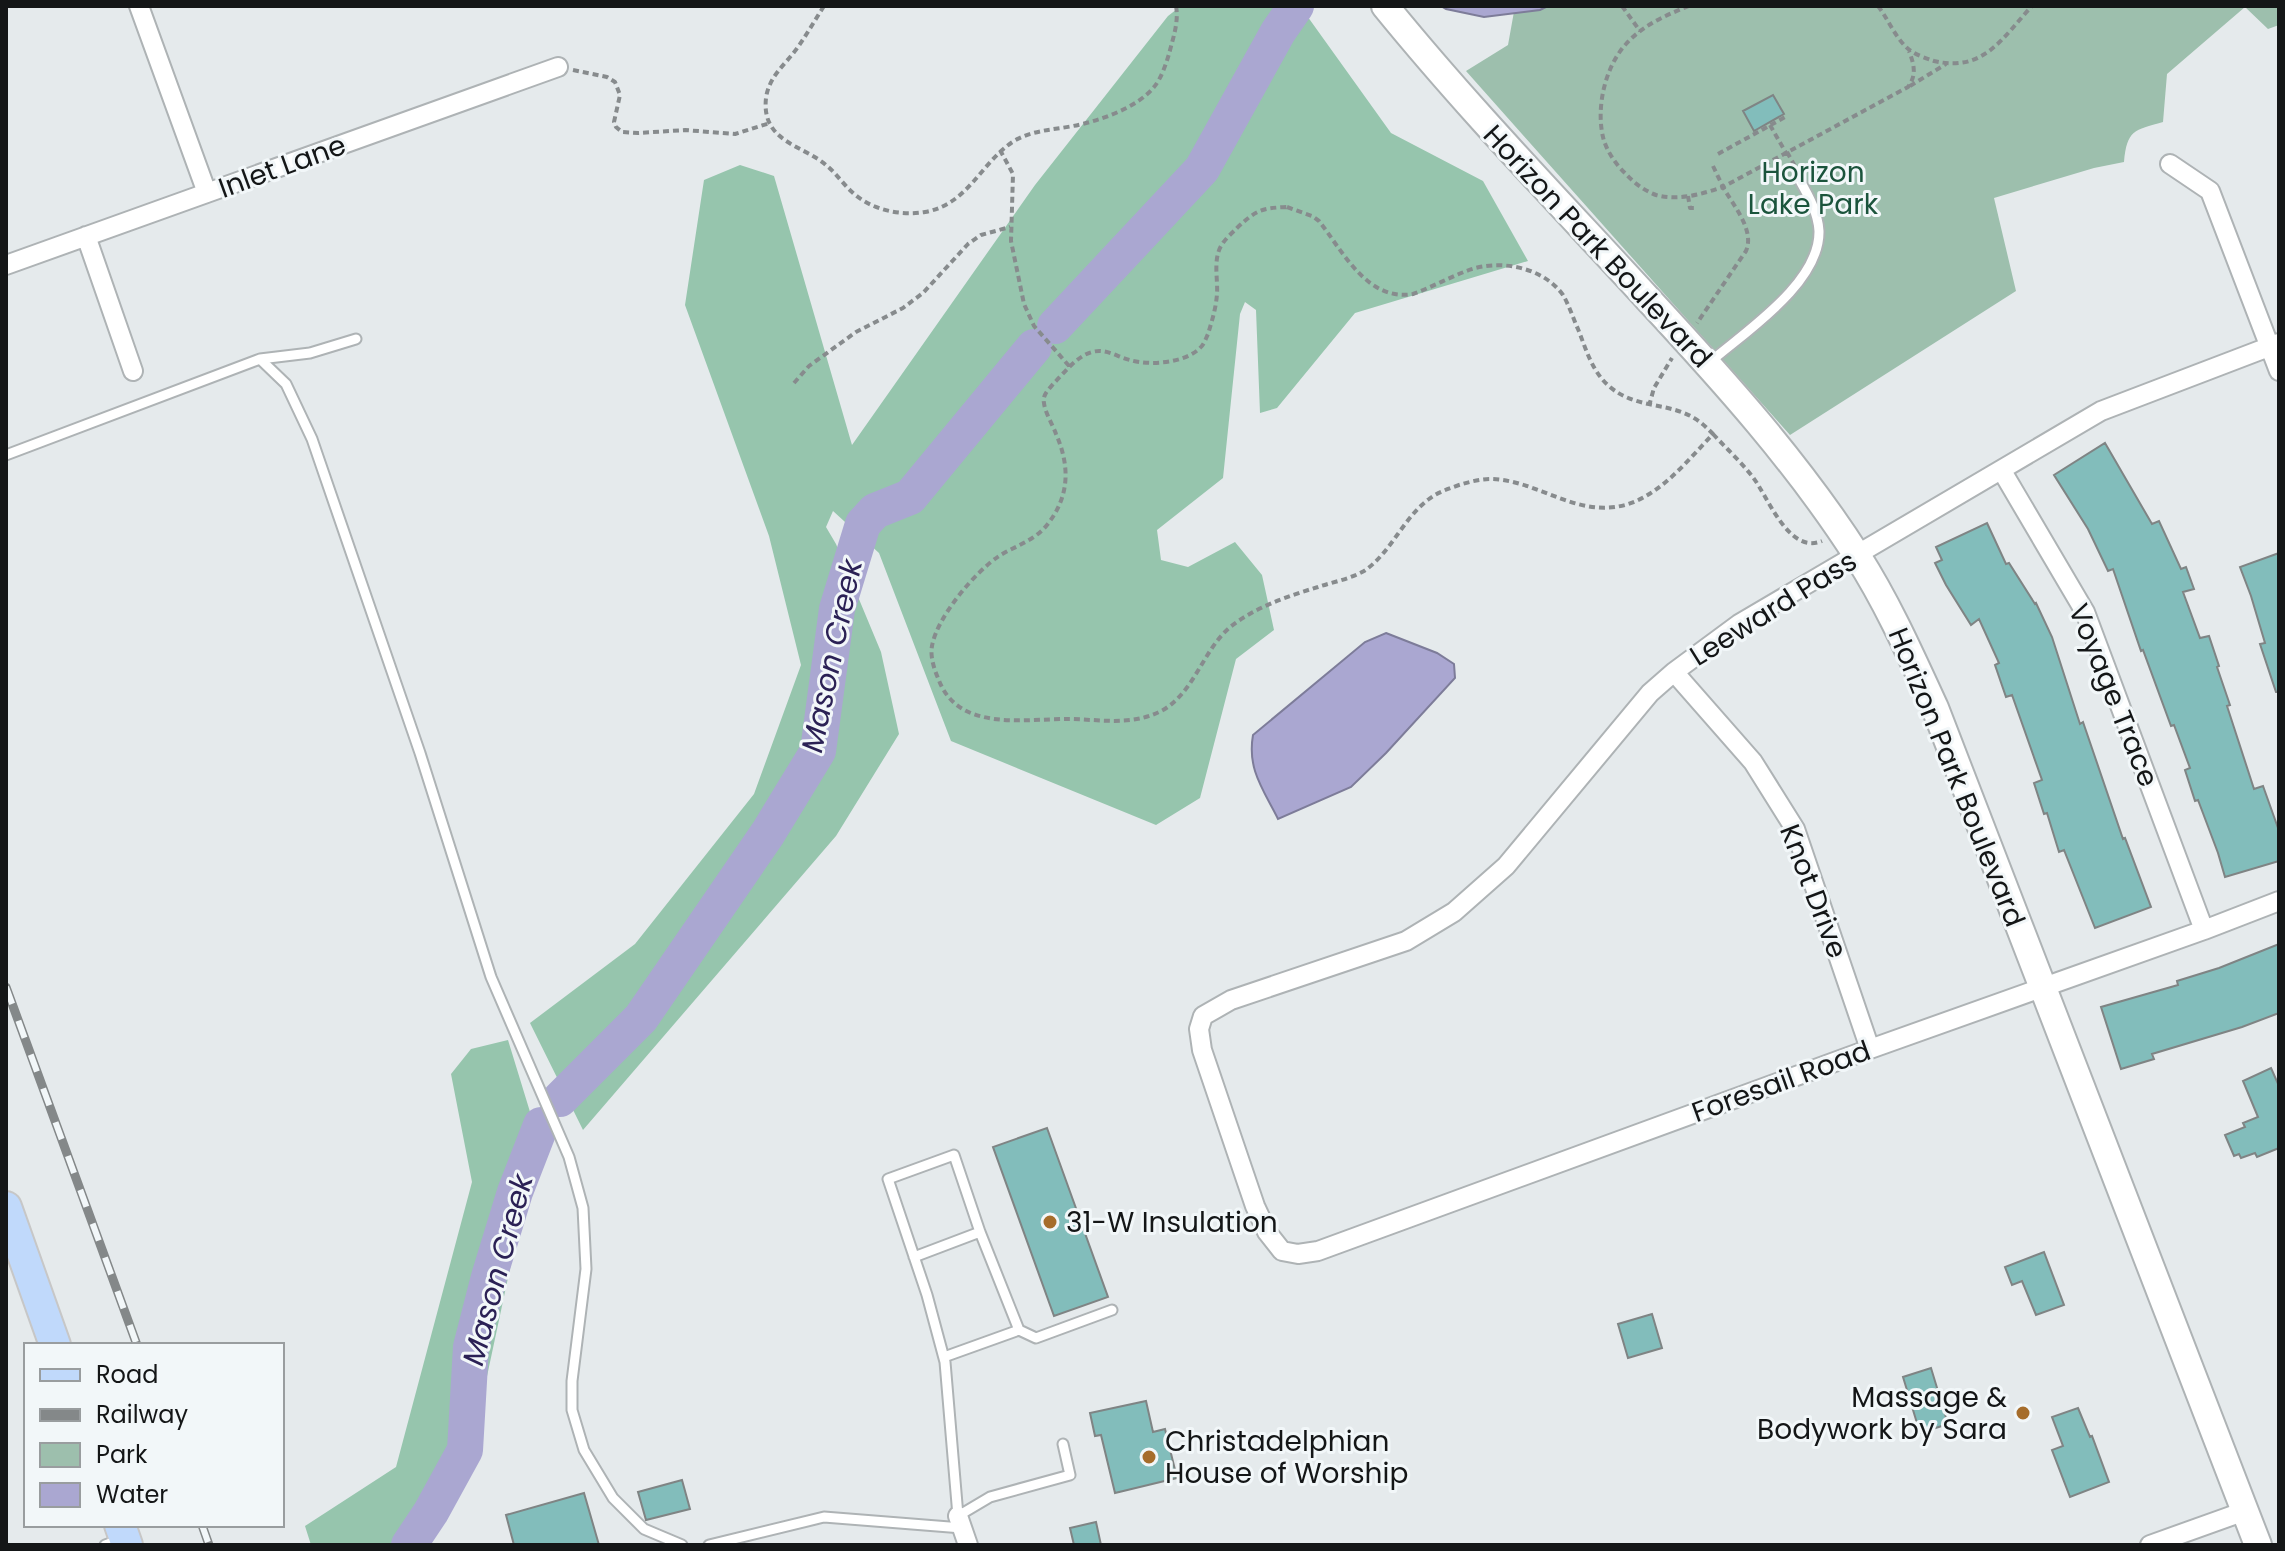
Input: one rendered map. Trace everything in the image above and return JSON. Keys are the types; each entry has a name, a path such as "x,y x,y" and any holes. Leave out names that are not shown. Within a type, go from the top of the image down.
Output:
{"main road":[{"path":"6,1207 54,1343"}],"street":[{"path":"139,6 207,193"},
{"name":"Horizon Park Boulevard","path":"1385,6 1443,77 1708,364 1777,444 1857,555 1899,630 1935,708 2258,1545"},
{"name":"Inlet Lane","path":"6,265 558,67"},
{"path":"2170,164 2210,191 2275,345 2279,371"},
{"path":"86,236 133,371"},
{"name":"Leeward Pass","path":"1282,1251 1267,1232 1255,1206 1202,1050 1199,1029 1203,1016 1231,1000 1406,941 1454,912 1506,866 1650,693 1739,624 2101,411 2275,345"},
{"name":"Voyage Trace","path":"2002,471 2085,612 2204,930"},
{"name":"Knot Drive","path":"1674,672 1753,762 1795,829 1870,1049"},
{"name":"Foresail Road","path":"1282,1251 1298,1254 1318,1251 2279,901"},
{"path":"2150,1545 2245,1511"}],"lane":[{"path":"1708,364 1792,292 1814,261 1819,232 1814,206 1799,179"},
{"path":"6,455 260,359 310,353 356,339"},
{"path":"260,359 286,384 312,439 420,753 491,977 569,1157 583,1208 586,1269 572,1381 572,1410 584,1450 613,1498 644,1529 682,1545"},
{"path":"963,1530 944,1357 888,1179 954,1155 980,1232 1019,1330 1036,1338 1112,1310"},
{"path":"914,1257 980,1232"},
{"path":"944,1357 1019,1330"},
{"path":"963,1530 990,1497 1070,1475 1063,1444"},
{"path":"709,1545 824,1517 963,1530"}],"path":[{"path":"824,6 770,83 766,108 770,123 779,137 825,164 853,194 887,211 904,214 927,211 959,197 1000,150 1020,138 1035,131 1071,126 1128,107 1154,87 1167,61 1178,16 1176,6"},
{"path":"1622,6 1640,31"},
{"path":"1689,6 1640,31 1624,46 1608,75 1600,109 1603,139 1622,171 1655,195 1688,196 1723,187 1946,64"},
{"path":"1878,6 1909,51 1914,71 1908,87"},
{"path":"1909,51 1946,64 1982,56 1998,46 2032,6"},
{"path":"558,67 607,77 615,82 620,95 614,122 622,132 685,130 735,134 770,123"},
{"path":"1718,154 1787,116"},
{"path":"1770,125 1786,153"},
{"path":"1000,150 1013,174 1010,227 1015,269 1024,304 1034,326 1070,367"},
{"path":"1691,331 1749,245 1744,223 1713,166"},
{"path":"1688,196 1690,208 1696,208"},
{"path":"1713,434 1662,485 1622,506 1580,506 1511,481 1488,479 1446,489 1413,513 1379,558 1360,573 1299,592 1229,628 1173,702 1147,717 1118,723 1074,719 986,719 948,698 932,660 932,644 952,606 985,567 1031,540 1053,516 1067,477 1065,452 1044,404 1045,392 1082,356 1094,351 1103,350 1136,362 1165,363 1200,349 1216,308 1217,255 1221,245 1261,209 1287,207 1312,216 1354,269 1371,283 1393,294 1413,294 1470,269 1486,266 1517,267 1545,278 1564,297 1602,380 1621,395 1697,419 1713,434 1752,476 1786,529 1799,540 1817,544 1822,541"},
{"path":"794,383 809,366 856,332 903,308 923,293 968,244 981,235 1010,227"},
{"path":"1649,406 1660,375 1676,352"}],"green space":[{"path":"1181,6 1300,6 1391,133 1483,181 1528,261 1355,313 1277,408 1260,413 1256,310 1245,302 1240,314 1223,478 1157,530 1161,560 1188,567 1235,542 1262,575 1274,630 1236,659 1200,798 1156,825 951,741 879,553 833,511 826,527 881,652 899,734 836,836 583,1130 530,1023 635,944 754,794 801,665 769,536 685,305 704,180 740,165 774,176 852,445 1035,185 1168,16"},
{"name":"Horizon Lake Park","path":"1515,6 2279,6 2279,25 2268,29 2245,7 2167,74 2163,122 2145,127 2130,137 2124,162 1994,198 2016,291 1790,435 1466,71 1508,45"},
{"path":"508,1040 542,1151 515,1245 467,1470 430,1545 311,1545 305,1526 396,1467 472,1182 451,1074 471,1049"}],"water":[{"path":"1441,6 1548,6 1540,10 1484,17"},
{"path":"1386,633 1437,653 1454,664 1455,678 1351,787 1278,819 1254,769 1253,735 1365,642"}],"building":[{"path":"1773,95 1784,114 1754,131 1743,111"},
{"path":"2105,443 2152,524 2159,521 2181,569 2186,567 2194,589 2183,592 2200,638 2209,636 2230,705 2227,706 2254,789 2263,786 2278,828 2279,861 2225,877 2185,770 2190,768 2141,651 2113,569 2108,571 2088,529 2054,475"},
{"path":"1987,523 2006,564 2009,563 2036,603 2052,637 2080,724 2083,722 2123,839 2151,907 2095,928 2064,850 2059,852 2047,813 2044,814 2034,783 2042,780 2012,695 2006,697 1995,665 1999,663 1979,619 1971,625 1935,563 1942,560 1936,547"},
{"path":"2279,553 2279,692 2276,692 2260,644 2265,643 2240,567"},
{"path":"2279,944 2279,1013 2152,1054 2154,1059 2121,1069 2101,1007 2178,985 2177,981"},
{"path":"2271,1068 2279,1086 2279,1148 2257,1157 2255,1153 2241,1158 2239,1154 2234,1156 2225,1135 2245,1127 2243,1123 2258,1117 2243,1081"},
{"name":"31-W Insulation","path":"1047,1128 1108,1297 1054,1316 993,1147"},
{"path":"2044,1252 2064,1305 2036,1315 2022,1281 2012,1285 2005,1267"},
{"path":"1652,1314 1662,1348 1628,1358 1618,1324"},
{"path":"1931,1368 1948,1424 1920,1433 1903,1377"},
{"path":"1146,1401 1153,1432 1165,1429 1177,1478 1115,1493 1101,1435 1095,1436 1090,1413"},
{"path":"2078,1408 2109,1482 2070,1497 2052,1450 2063,1446 2052,1417"},
{"path":"682,1480 690,1509 646,1520 638,1492"},
{"path":"584,1493 599,1545 514,1545 506,1515"},
{"path":"1096,1522 1101,1545 1074,1545 1070,1528"}],"waterway":[{"name":"Mason Creek","path":"1055,326 1202,169 1278,32 1296,6"},
{"name":"Mason Creek","path":"560,1099 641,1018 768,833 818,751 837,609 863,524 875,511 910,497 1034,347"},
{"name":"Mason Creek","path":"409,1545 465,1450 471,1347 515,1192 541,1125"}],"railway":[{"path":"6,987 136,1343"},
{"path":"203,1527 209,1545"}],"place":[{"name":"31-W Insulation","path":"1050,1222"},
{"name":"Massage & Bodywork by Sara","path":"2023,1413"},
{"name":"Christadelphian House of Worship","path":"1149,1457"}]}
